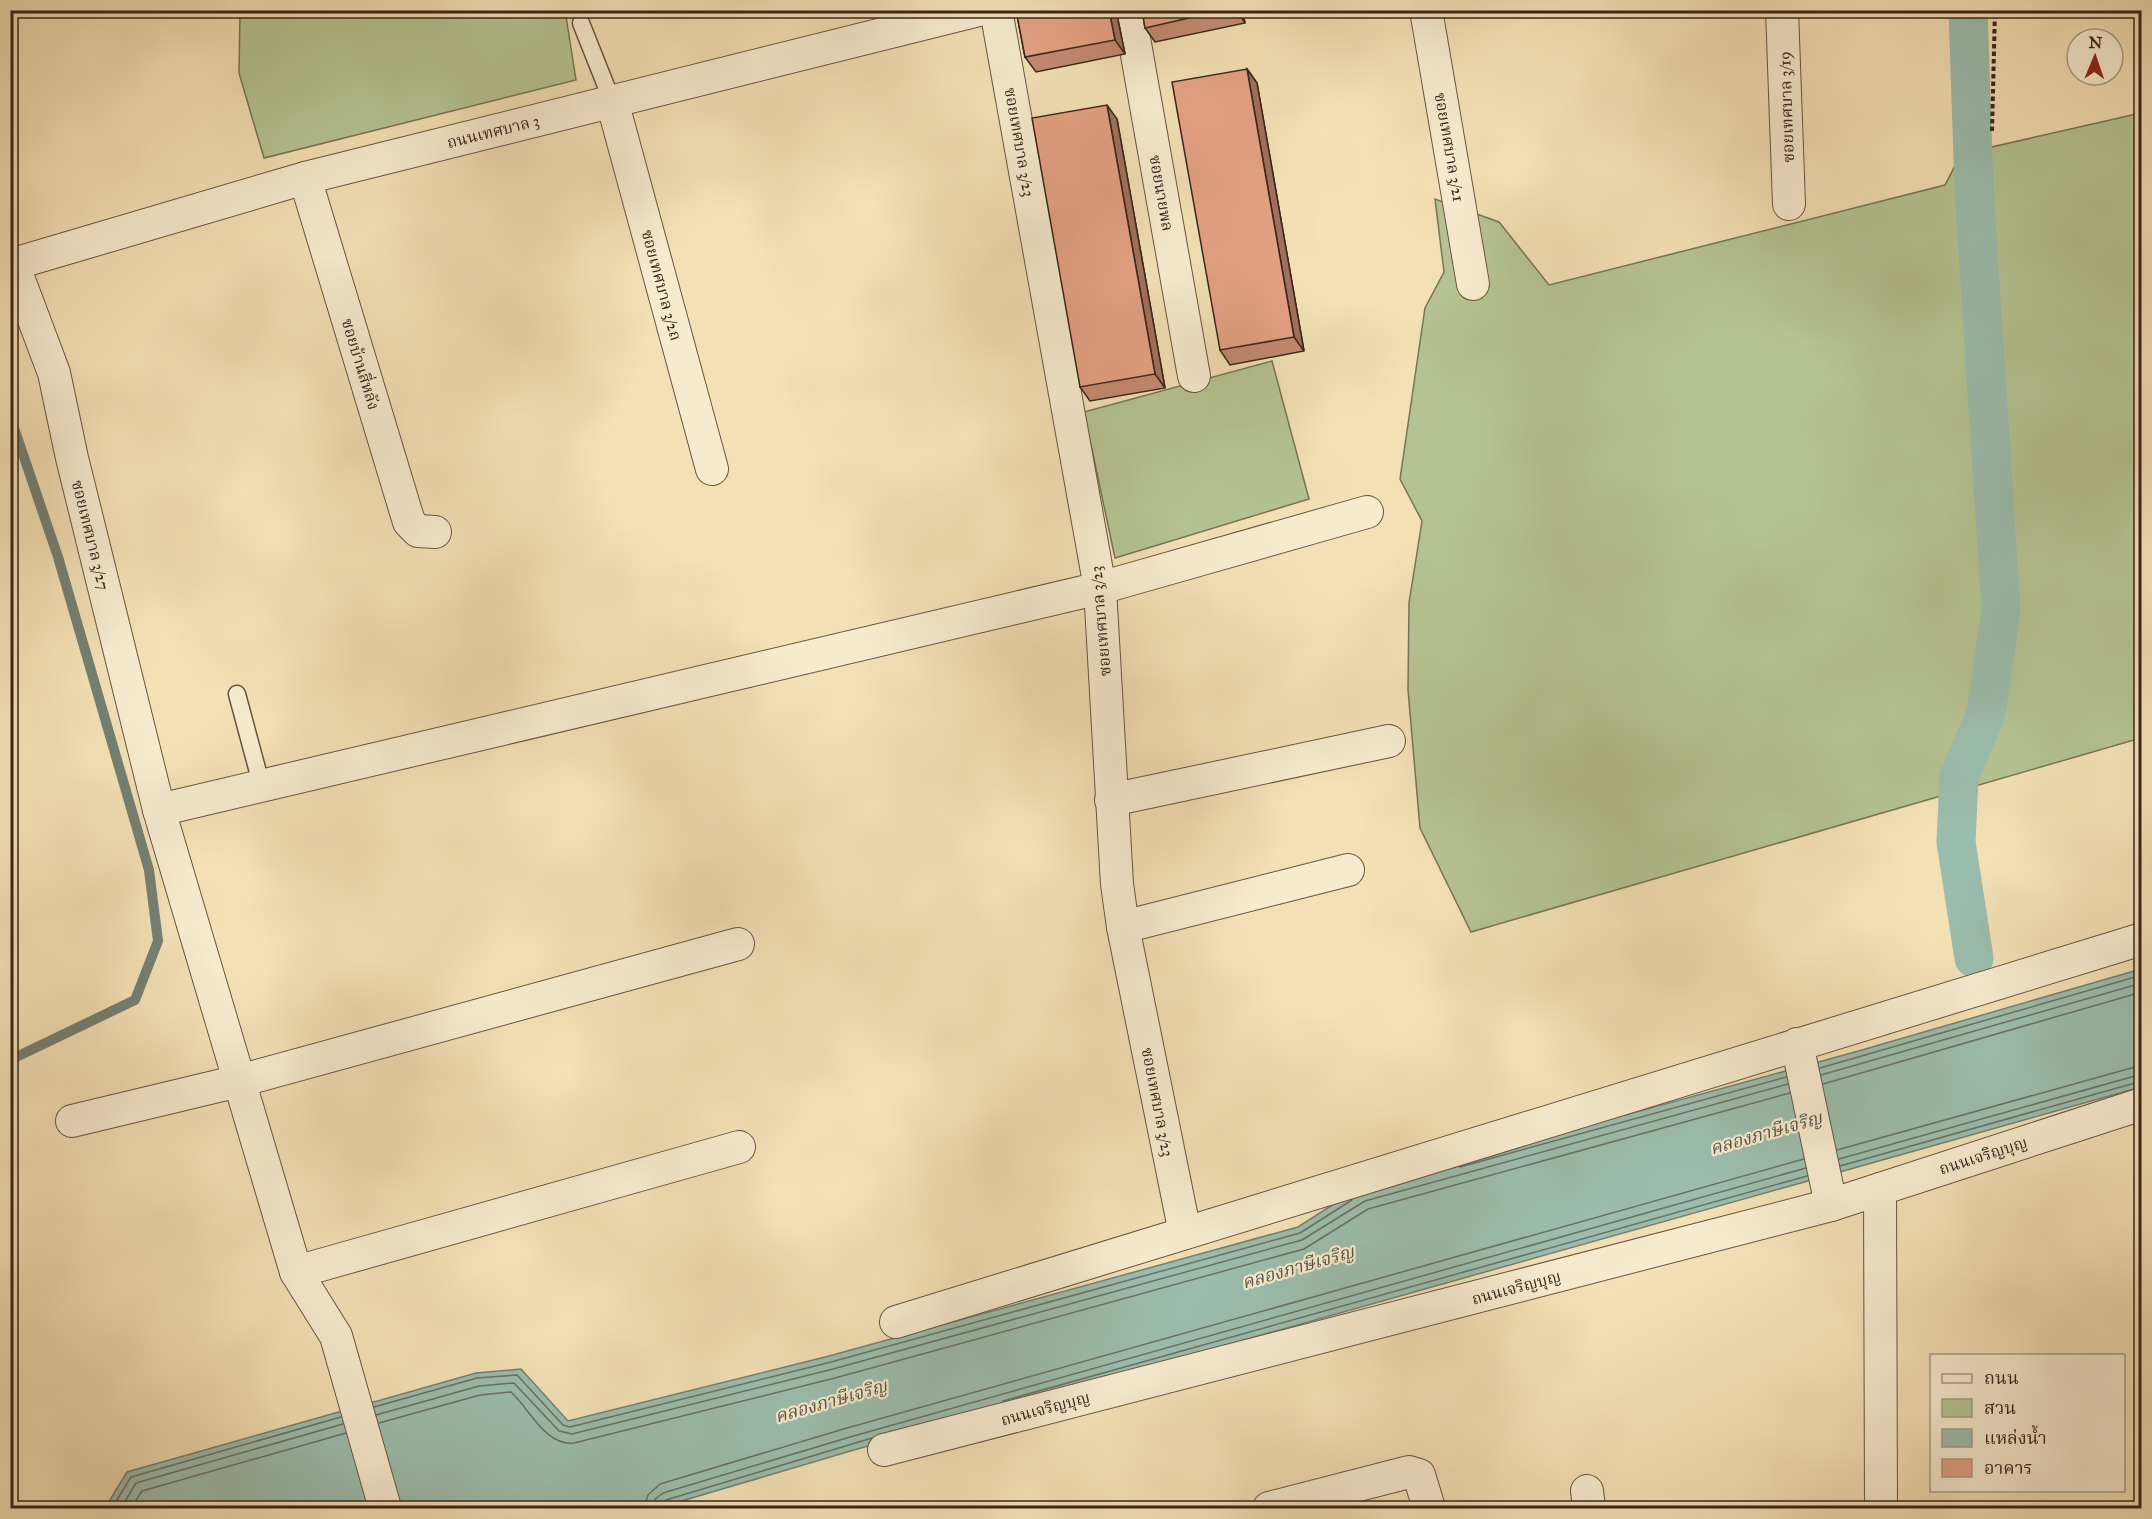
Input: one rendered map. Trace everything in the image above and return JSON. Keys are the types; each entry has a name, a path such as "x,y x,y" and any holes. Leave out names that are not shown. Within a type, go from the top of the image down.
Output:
{"street":[{"name":"ซอยเทศบาล 3/23","path":"996,10 1100,588 1111,800 1123,927 1185,1233"},
{"name":"ซอยนายพล","path":"1129,10 1194,376"},
{"name":"ซอยเทศบาล 3/21","path":"1426,10 1473,284"},
{"name":"ซอยเทศบาล 3/19","path":"1782,10 1789,204"},
{"name":"ถนนเทศบาล 3","path":"12,264 305,178 968,12"},
{"name":"ซอยเทศบาล 3/2ถ","path":"612,101 712,470"},
{"name":"ซอยบ้านสี่หลัง","path":"305,178 409,522 418,531 435,532"},
{"name":"ซอยเทศบาล 3/27","path":"12,264 54,374 75,469 159,810 296,1272 336,1336 355,1395 385,1509"},
{"path":"159,810 1100,588 1367,512"},
{"path":"1111,800 1389,741"},
{"path":"1123,927 1348,870"},
{"path":"896,1322 1185,1233 1798,1052 2142,939"},
{"path":"72,1121 239,1081 738,944"},
{"path":"1798,1052 1829,1194"},
{"name":"ถนนเจริญบุญ","path":"884,1450 1829,1194 1881,1190 2142,1104"},
{"path":"296,1272 739,1147"},
{"path":"1881,1190 1881,1509"},
{"path":"1269,1509 1409,1472 1419,1476 1429,1509"}],"lane":[{"path":"581,23 612,101"},
{"path":"237,694 262,787"}],"path":[{"path":"1992,131 1995,10"}],"green space":[{"path":"565,10 576,80 264,158 239,73 240,11"},
{"path":"2141,113 2141,738 1471,932 1420,828 1408,690 1409,603 1422,521 1400,479 1425,308 1444,272 1435,199 1499,222 1549,285 1945,185 1961,154"},
{"path":"1272,361 1309,499 1115,558 1084,412"}],"water":[{"name":"คลองภาษีเจริญ","path":"2141,969 2141,1087 854,1450 658,1508 105,1508 127,1472 476,1373 521,1369 568,1421 829,1356 1298,1227 1359,1188 1855,1052"}],"building":[{"path":"1016,10 1109,10 1115,40 1025,57"},
{"path":"1142,10 1224,10 1145,28"},
{"path":"1247,69 1294,337 1220,350 1172,82"},
{"path":"1107,105 1155,374 1080,387 1032,118"}],"waterway":[{"path":"1968,10 1974,189 2001,610 1986,713 1959,778 1956,842 1974,958"},
{"path":"10,416 58,557 149,870 158,941 135,1000 10,1060"}]}
